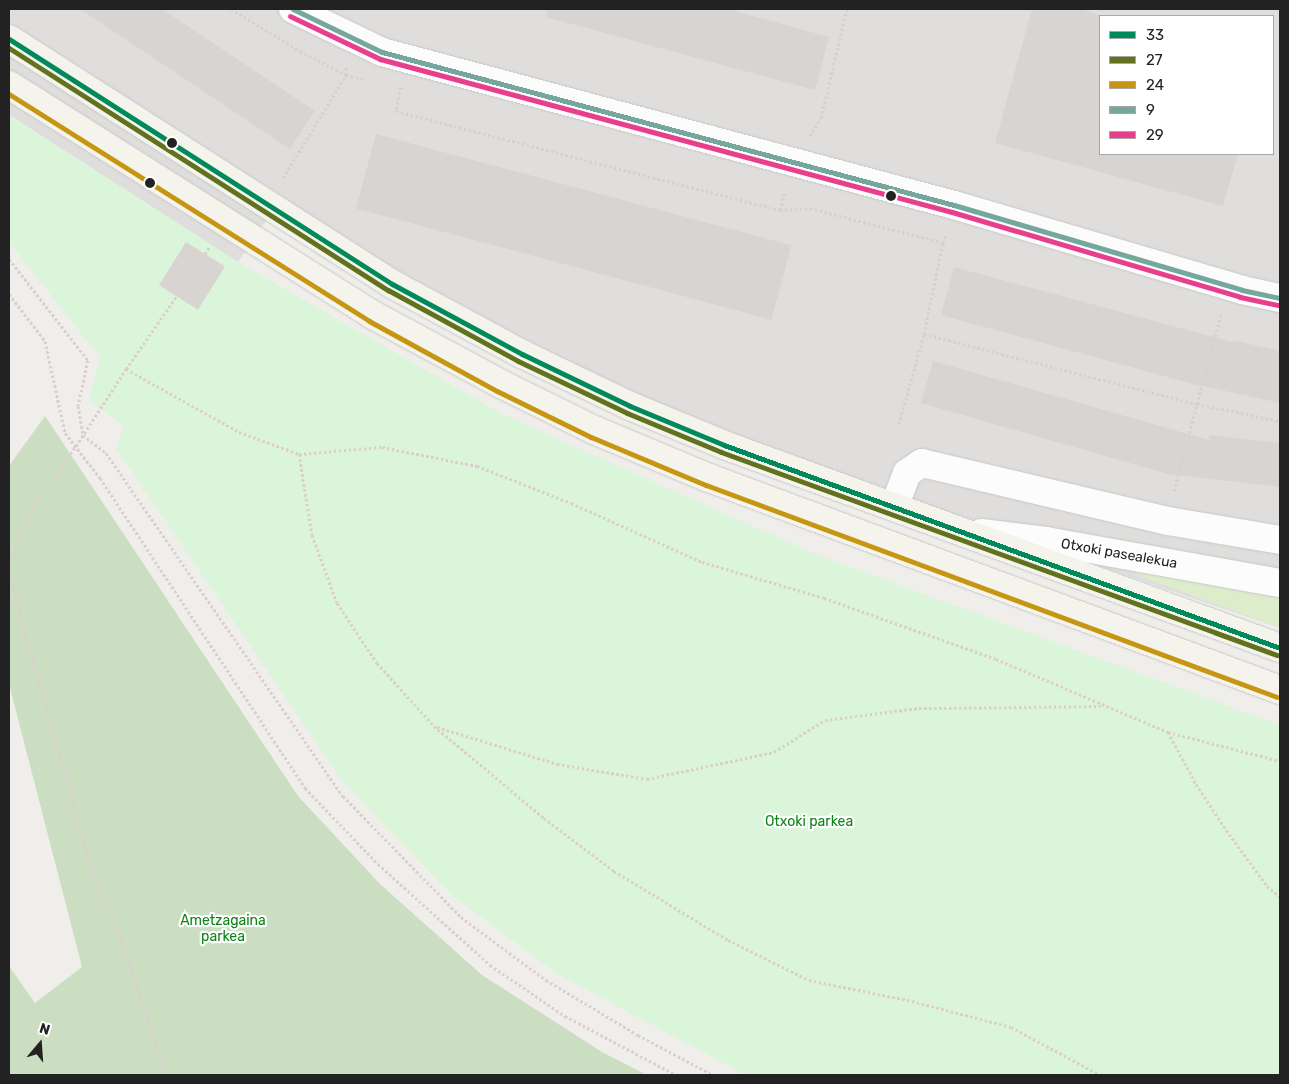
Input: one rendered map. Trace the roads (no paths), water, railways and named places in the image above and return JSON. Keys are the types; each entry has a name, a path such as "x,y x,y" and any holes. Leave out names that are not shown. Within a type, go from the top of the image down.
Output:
{"main road":[{"name":"Otxoki pasealekua","path":"9,39 392,284 522,354 630,406 715,441 1280,648"},
{"path":"9,84 373,316 501,384 594,430 709,478 1280,690"}],"street":[{"path":"293,9 382,52 954,204 1242,290 1280,298"},
{"path":"894,507 907,474 922,463 1168,521 1280,540"},
{"name":"Otxoki pasealekua","path":"957,530 1046,541 1280,583"}],"park label":[{"name":"Otxoki parkea","path":"809,822"},
{"name":"Ametzagaina parkea","path":"223,930"}]}
